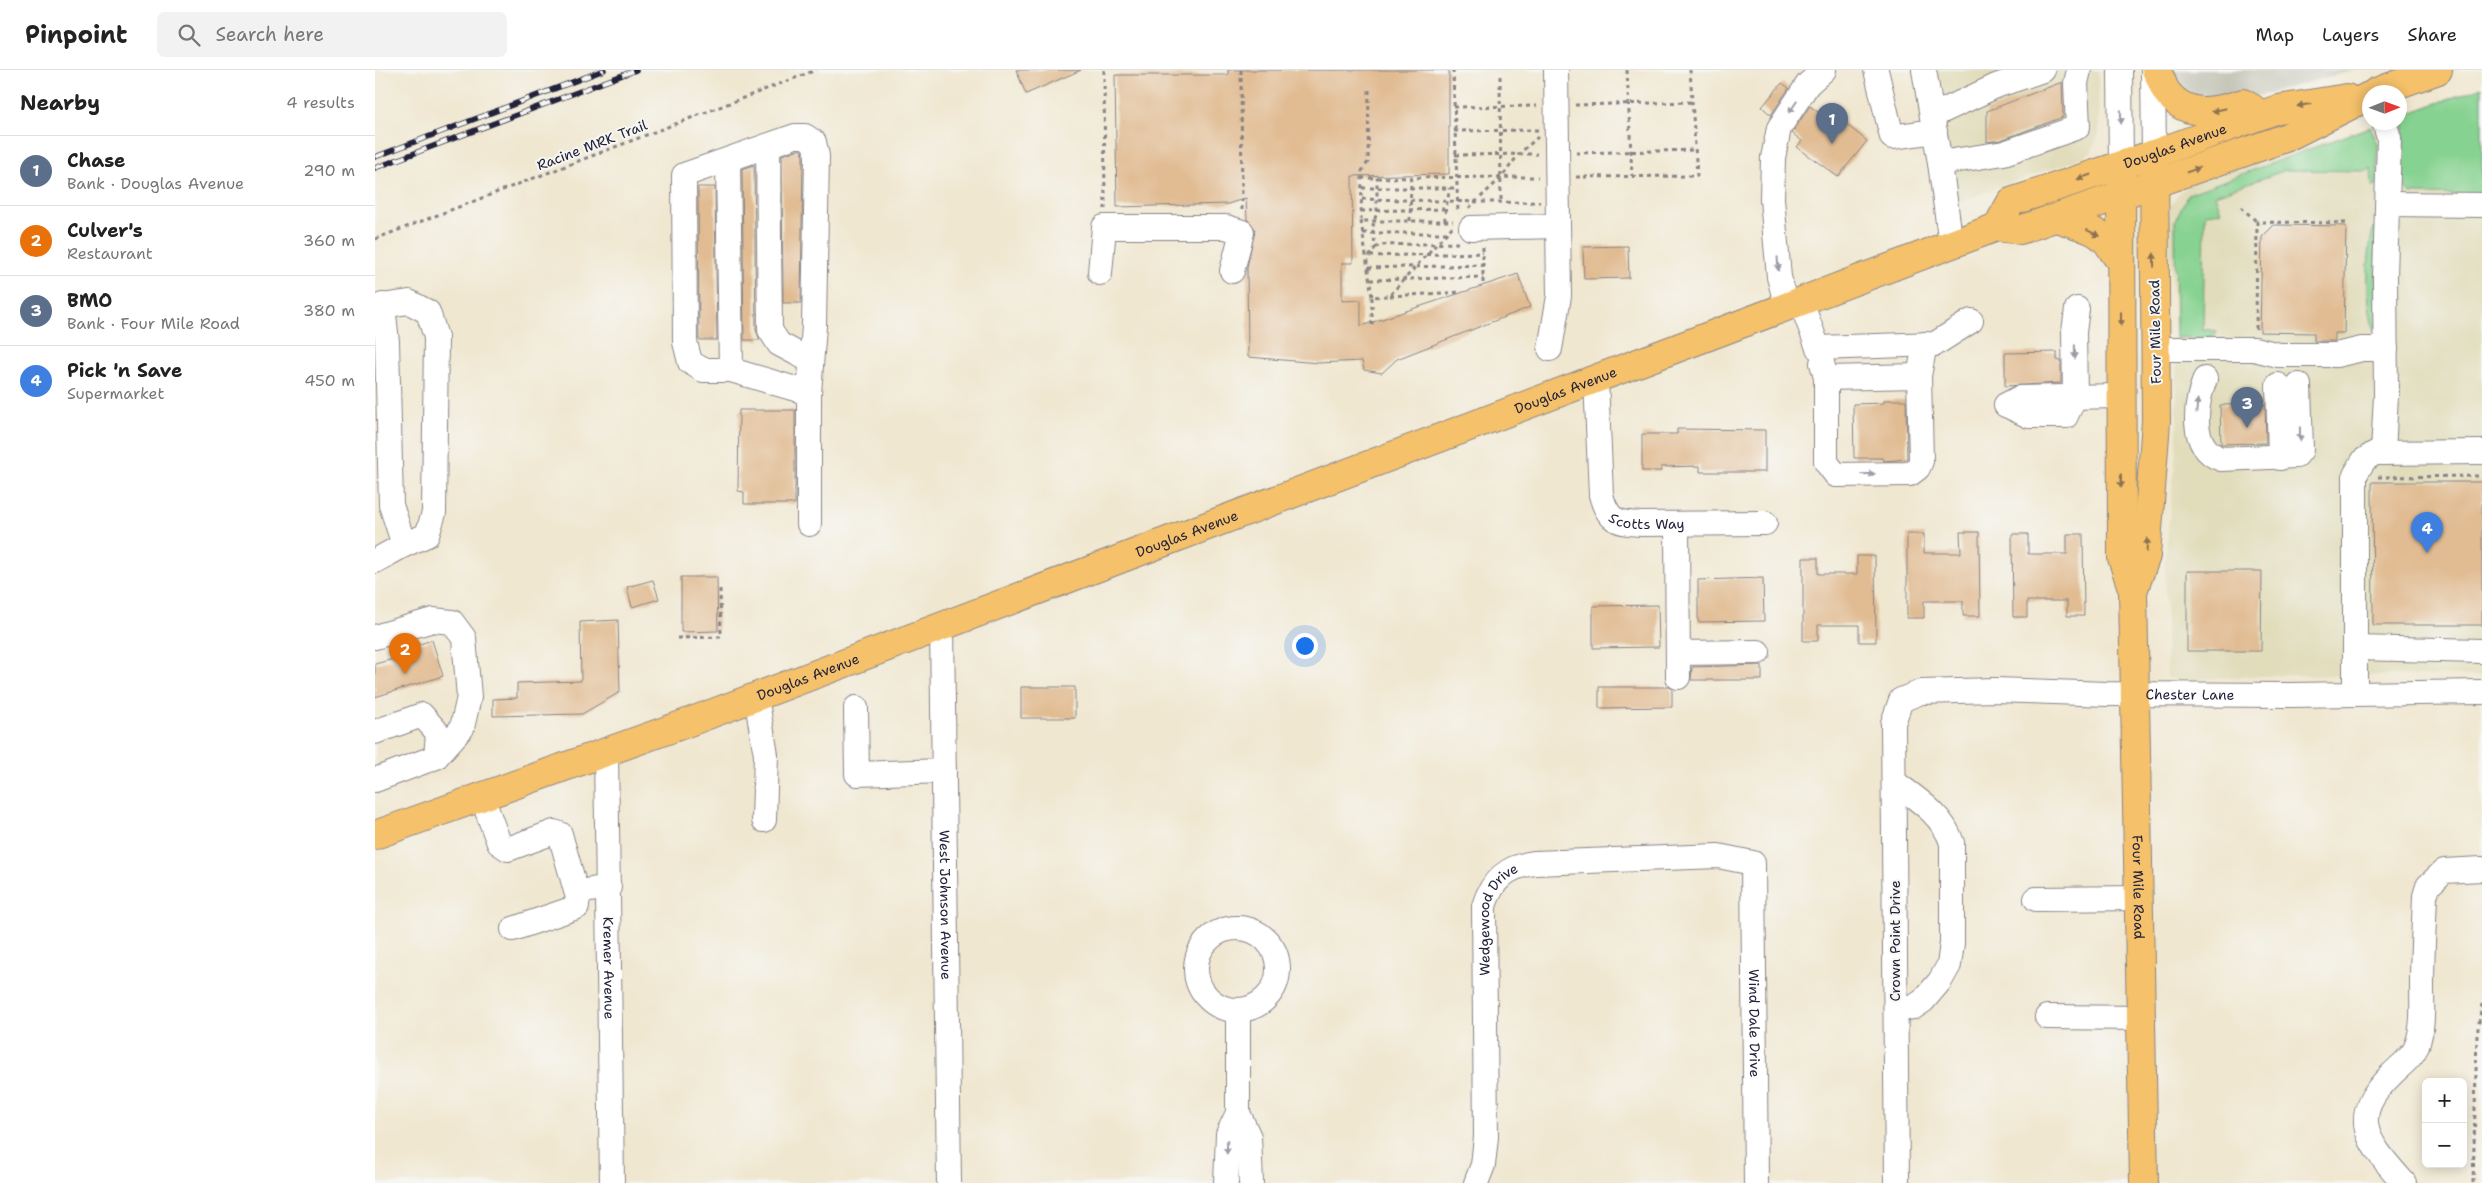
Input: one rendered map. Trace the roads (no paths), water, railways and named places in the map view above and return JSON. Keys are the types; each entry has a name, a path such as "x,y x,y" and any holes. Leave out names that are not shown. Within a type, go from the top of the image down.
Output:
{"main road":[{"path":"2155,70 2161,77 2165,89 2173,98 2191,110 2213,112 2243,103 2264,114"},
{"path":"2396,85 2438,70"},
{"name":"Douglas Avenue","path":"1997,227 2011,202 2154,154 2278,109 2362,96"},
{"name":"Douglas Avenue","path":"375,835 607,753 1997,227 2020,230 2285,138 2362,99"},
{"name":"Four Mile Road","path":"2133,591 2146,556 2156,421 2154,154"},
{"name":"Four Mile Road","path":"2121,165 2121,261 2097,396 2122,558 2133,591 2144,1183"},
{"path":"2057,218 2097,234 2107,242 2113,253 2121,261"}],"street":[{"path":"1551,349 1559,296 1556,70"},
{"path":"1824,70 1808,84 1779,128 1773,158 1772,199 1779,277 1818,348 1826,378 1826,462 1836,475 1910,474 1918,468 1921,461 1919,376 1925,344"},
{"path":"1877,70 1892,137 1934,124 1996,86 2043,70"},
{"path":"1924,70 1934,124 1951,245"},
{"path":"1940,163 2004,153 2078,128 2076,83 2079,70"},
{"name":"Four Mile Road","path":"2121,70 2121,165"},
{"name":"Four Mile Road","path":"2154,154 2155,70"},
{"path":"2383,453 2374,349 2385,277 2389,138 2386,130"},
{"path":"809,393 731,370 703,370 691,362 685,332 684,175 795,136 805,136 814,142 817,156 809,393 809,524"},
{"path":"768,146 769,330 779,344 811,361"},
{"path":"728,160 731,370"},
{"path":"2388,204 2482,205"},
{"path":"1101,272 1104,226 1226,227 1242,232 1232,271"},
{"path":"1469,234 1501,227 1558,226"},
{"path":"375,561 427,535 434,513 436,337 428,312 409,302 379,306 387,342 391,505 404,545"},
{"path":"2006,405 2019,398 2097,396 2074,332 2077,309"},
{"path":"1818,348 1935,344 1971,321"},
{"path":"2155,349 2226,349 2255,343 2279,355 2336,355 2374,349"},
{"path":"1826,378 1919,376"},
{"path":"2205,379 2197,403 2201,443 2213,456 2221,459 2296,456 2301,450 2289,385"},
{"name":"Scotts Way","path":"1596,380 1601,495 1604,509 1612,519 1625,523 1765,523"},
{"path":"2355,694 2355,475 2364,460 2375,453 2482,452"},
{"path":"1677,524 1678,677"},
{"path":"375,637 433,620 453,622 464,638 469,697 462,728 436,757 375,780"},
{"name":"West Johnson Avenue","path":"942,626 949,1183"},
{"path":"2355,648 2482,651"},
{"path":"1678,653 1758,652"},
{"name":"Chester Lane","path":"1901,700 1921,692 1986,690 2355,694 2482,692"},
{"path":"755,697 765,755 764,820"},
{"name":"Crown Point Drive","path":"1897,1183 1893,723 1901,700"},
{"path":"856,708 857,774 944,771"},
{"path":"375,732 422,715 438,733 436,757"},
{"name":"Kremer Avenue","path":"607,753 612,1183"},
{"path":"1894,782 1930,810 1947,828 1952,843 1952,943 1949,965 1940,981 1923,1001 1914,1007 1896,1010"},
{"path":"482,797 499,843 508,849 554,832 559,834 578,892 577,908 513,929"},
{"name":"Wedgewood Drive","path":"1476,1183 1483,1165 1486,1136 1484,906 1488,893 1496,880 1507,871 1521,865 1535,863 1718,856 1753,863"},
{"name":"Wind Dale Drive","path":"1753,863 1756,1183"},
{"path":"2404,1183 2371,1143 2367,1133 2367,1108 2378,1087 2412,1054 2417,1046 2422,1008 2425,896 2428,886 2445,871 2482,868"},
{"path":"578,892 609,887"},
{"path":"2036,899 2140,898"},
{"path":"1238,1010 1238,1113 1249,1137 1251,1183"},
{"path":"2047,1018 2142,1018"},
{"path":"1226,1183 1228,1134 1238,1113"}],"railway":[{"path":"375,157 604,70"},
{"path":"375,168 636,70"}],"place":[{"name":"Chase","path":"1832,144"},
{"name":"BMO","path":"2247,428"},
{"name":"Pick 'n Save","path":"2427,553"},
{"name":"Culver's","path":"405,674"}]}
